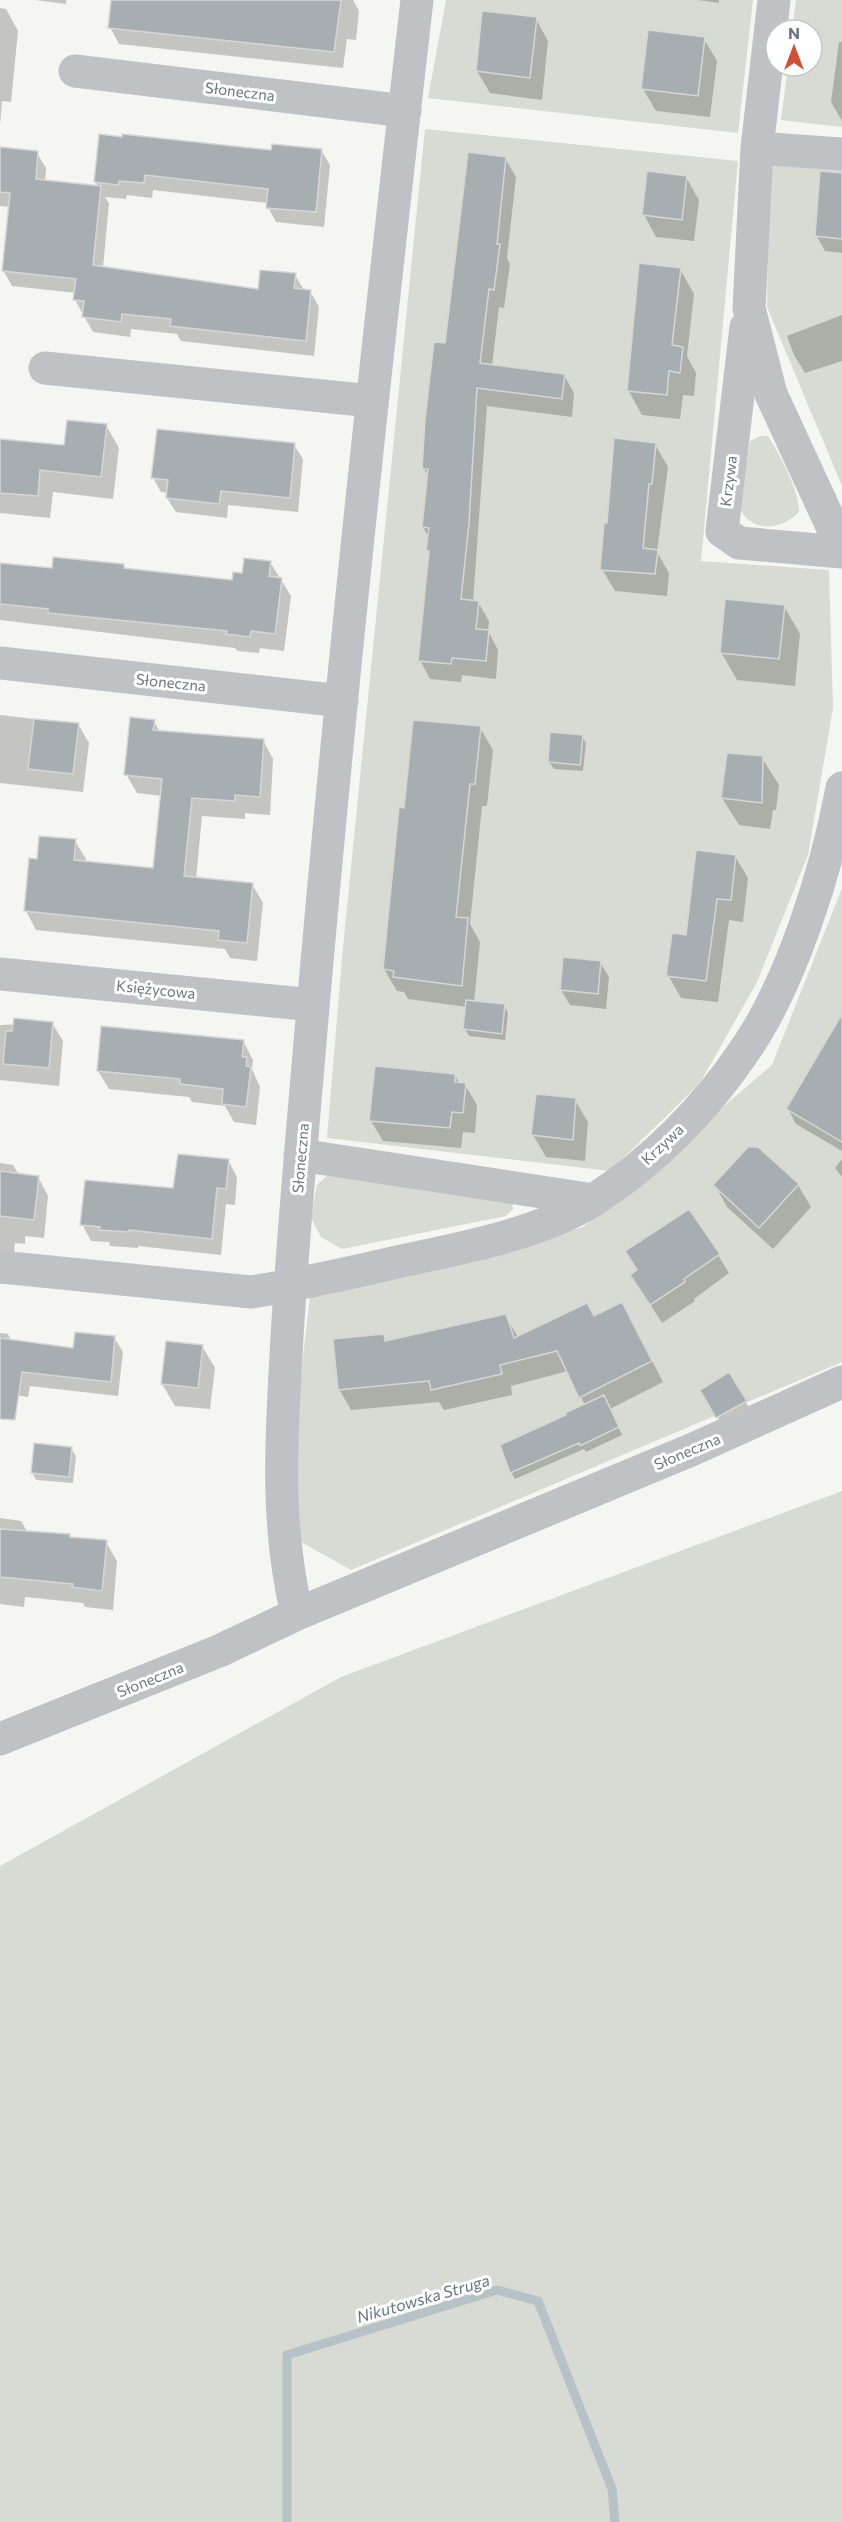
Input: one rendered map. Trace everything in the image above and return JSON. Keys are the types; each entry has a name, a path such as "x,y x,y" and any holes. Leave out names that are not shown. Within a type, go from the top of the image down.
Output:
{"street":[{"name":"Słoneczna","path":"297,1614 288,1574 282,1525 280,1458 290,1286 313,1005 342,701 372,401 417,0"},
{"name":"Krzywa","path":"749,308 771,394 842,550 739,543 723,531 749,308 757,148 774,0"},
{"name":"Słoneczna","path":"75,71 405,111"},
{"path":"757,148 842,154"},
{"path":"45,368 372,401"},
{"name":"Słoneczna","path":"0,663 342,701"},
{"name":"Krzywa","path":"290,1286 486,1242 545,1223 594,1200 669,1140 707,1099 746,1050 774,997 801,938 825,860 842,788"},
{"name":"Księżycowa","path":"0,974 313,1005"},
{"path":"300,1155 594,1200"},
{"path":"0,1267 250,1292 290,1286"},
{"name":"Słoneczna","path":"0,1739 219,1651 297,1614 691,1450 842,1382"}],"shaded area":[{"path":"446,0 753,0 738,133 428,98"},
{"path":"796,0 842,0 842,127 781,120 786,78 824,78 824,18 794,18"},
{"path":"425,129 738,161 701,561 829,570 833,708 808,855 757,982 700,1083 610,1171 327,1138 343,947"},
{"path":"769,157 842,162 842,486 767,307"},
{"path":"760,436 768,436 778,453 792,483 798,503 799,512 784,523 775,526 759,525 751,521 739,507 750,441"},
{"path":"842,888 842,1362 351,1570 301,1542 294,1433 310,1297 583,1227 772,1065"},
{"path":"329,1174 512,1202 513,1209 506,1216 342,1249 321,1237 311,1218 317,1185"},
{"path":"842,1491 842,2522 0,2522 0,1866 341,1677"}],"building":[{"path":"111,0 341,0 334,52 108,28"},
{"path":"482,11 537,17 530,78 476,71"},
{"path":"648,30 705,37 698,96 641,89"},
{"path":"99,134 122,137 122,134 271,150 272,144 322,149 316,212 266,208 268,189 145,175 144,183 119,181 118,185 94,182"},
{"path":"0,147 38,151 36,179 101,186 93,265 258,289 260,270 296,273 294,288 311,290 306,341 170,326 171,319 122,314 121,322 82,317 84,301 73,300 76,279 2,271 10,193 0,192"},
{"path":"468,152 506,157 497,244 500,244 494,290 489,289 480,363 565,374 562,399 477,388 469,523 461,599 479,601 476,629 489,630 486,661 452,658 451,664 418,661 429,551 426,551 429,528 422,527 428,469 422,469 434,342 445,343"},
{"path":"647,171 687,176 682,220 642,215"},
{"path":"820,171 842,173 842,239 815,236"},
{"path":"639,263 681,268 672,345 683,347 680,373 669,371 667,395 627,391"},
{"path":"67,420 107,424 101,477 40,470 38,496 0,493 0,439 64,445"},
{"path":"157,429 295,443 290,498 221,491 219,504 166,498 168,480 151,478"},
{"path":"614,438 656,443 652,484 649,484 643,548 658,550 655,574 600,570 604,523 607,523"},
{"path":"53,557 124,564 124,568 232,580 233,572 242,573 244,558 271,561 269,576 282,578 275,634 251,631 250,637 226,634 227,631 48,613 48,609 0,604 0,563 52,568"},
{"path":"725,599 785,605 779,659 720,653"},
{"path":"130,717 155,720 153,730 264,739 260,797 235,795 235,801 192,798 184,876 253,883 247,943 218,940 219,931 24,911 29,858 37,859 39,836 76,839 74,860 153,868 162,779 124,775"},
{"path":"34,719 79,723 73,774 28,769"},
{"path":"413,720 481,726 475,784 470,784 456,917 468,918 462,986 393,977 394,971 383,969 399,807 404,808"},
{"path":"550,732 583,735 580,765 548,762"},
{"path":"727,753 763,756 762,803 721,798"},
{"path":"696,850 736,855 731,900 717,899 706,981 666,976 672,933 686,935"},
{"path":"563,957 601,961 598,994 560,990"},
{"path":"466,1000 505,1004 502,1034 463,1029"},
{"path":"842,1014 842,1142 786,1109"},
{"path":"14,1018 53,1022 49,1068 3,1064 6,1031 12,1031"},
{"path":"101,1026 244,1040 242,1057 247,1057 246,1066 251,1067 246,1107 222,1104 223,1089 180,1084 180,1079 97,1071"},
{"path":"375,1066 455,1074 455,1082 466,1083 463,1113 452,1112 450,1128 369,1121"},
{"path":"536,1094 576,1098 573,1140 531,1135"},
{"path":"748,1147 758,1147 799,1184 759,1228 713,1185"},
{"path":"178,1154 229,1159 226,1189 217,1188 212,1239 129,1230 129,1232 99,1230 100,1227 80,1225 85,1180 173,1188"},
{"path":"0,1171 39,1176 34,1220 0,1216"},
{"path":"689,1209 720,1254 684,1279 685,1282 650,1305 630,1275 637,1270 625,1251"},
{"path":"622,1302 652,1361 579,1398 557,1351 500,1365 502,1374 431,1390 429,1381 338,1390 333,1339 384,1334 385,1341 506,1314 514,1338 587,1303 594,1316"},
{"path":"75,1332 115,1336 111,1382 22,1372 15,1420 0,1419 0,1338 73,1348"},
{"path":"166,1341 203,1345 198,1388 161,1384"},
{"path":"729,1372 747,1401 716,1418 700,1390"},
{"path":"604,1395 619,1427 580,1446 579,1443 510,1473 500,1445"},
{"path":"34,1443 72,1447 69,1477 31,1473"},
{"path":"0,1529 70,1534 70,1537 107,1540 102,1591 72,1587 73,1584 0,1577"}],"waterway":[{"name":"Nikutowska Struga","path":"287,2522 287,2355 497,2290 538,2301 612,2489 615,2522"}]}
